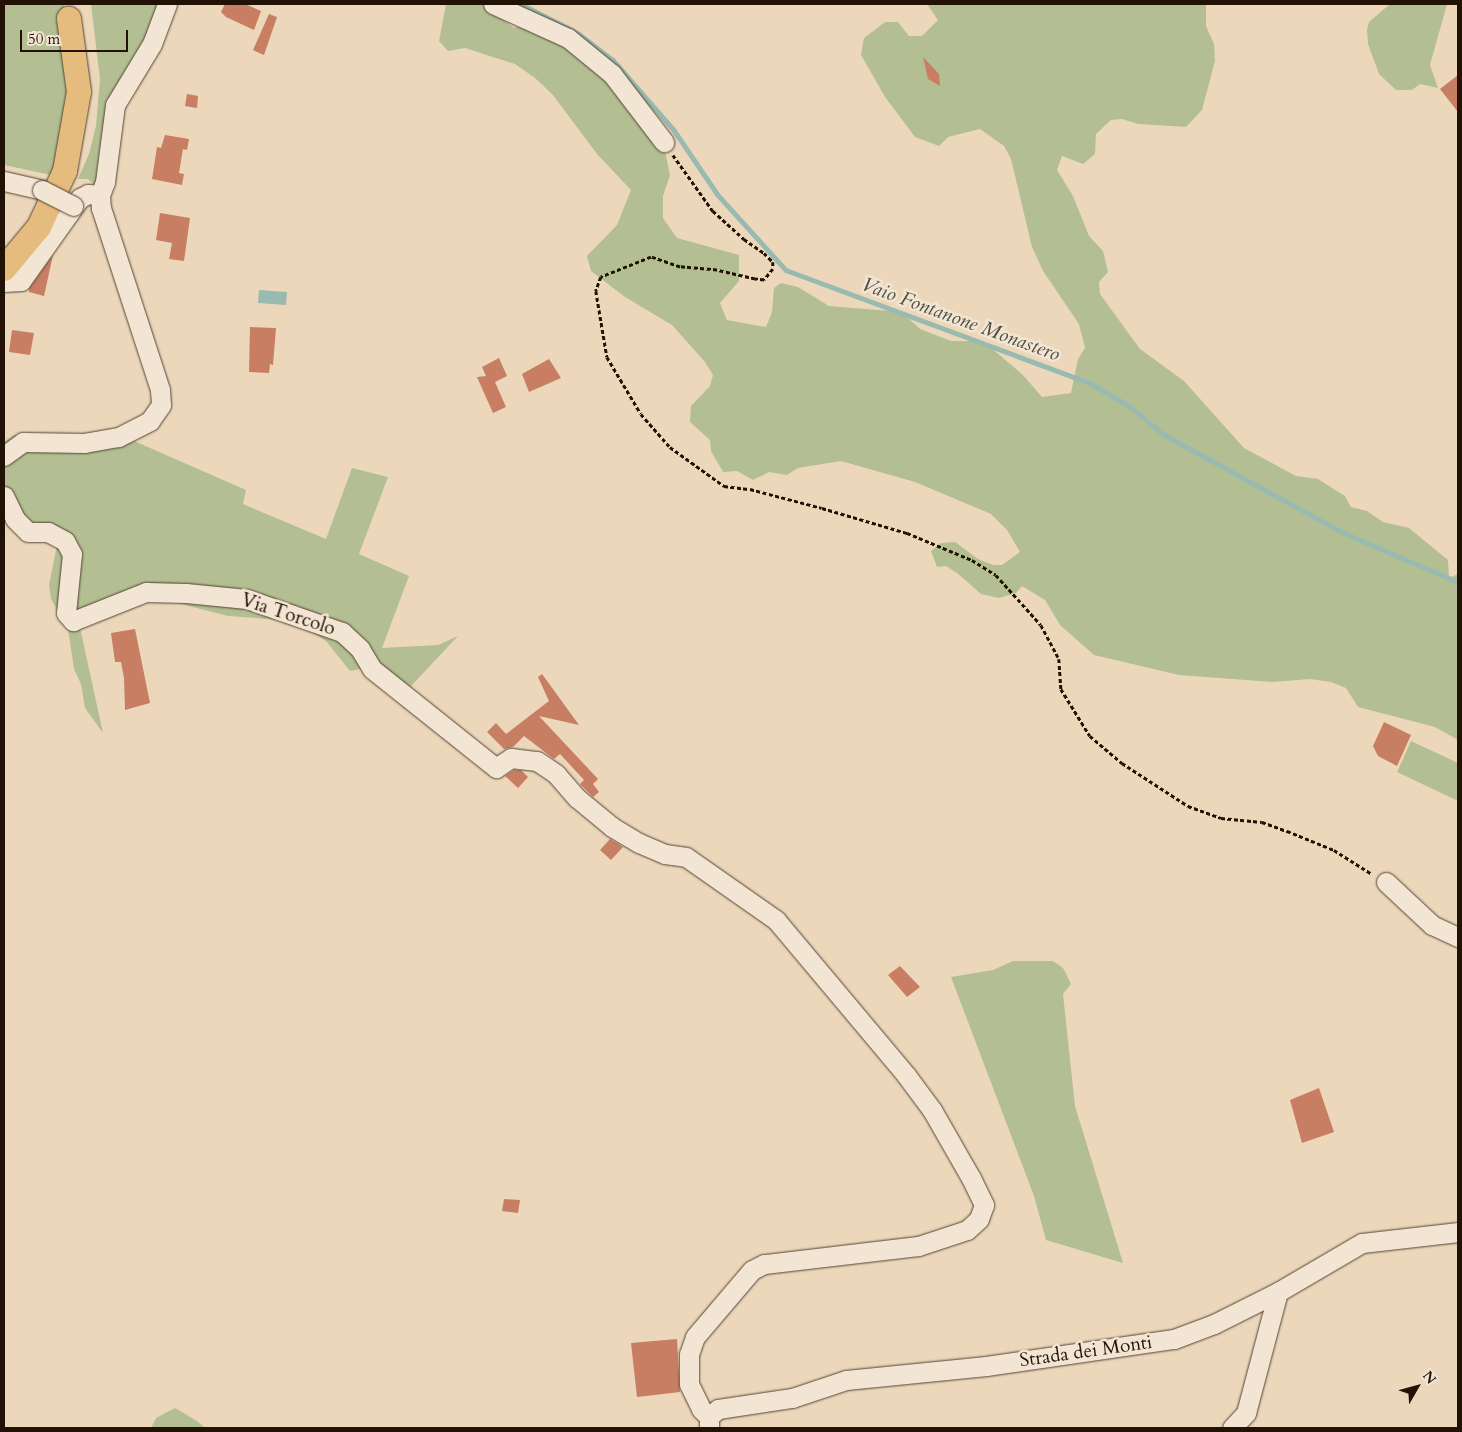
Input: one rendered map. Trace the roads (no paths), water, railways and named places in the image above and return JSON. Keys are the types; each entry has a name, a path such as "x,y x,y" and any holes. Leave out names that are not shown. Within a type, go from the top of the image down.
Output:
{"main road":[{"path":"4,269 38,227 65,171 79,92 69,19"}],"street":[{"path":"4,456 23,442 84,442 118,437 144,425 161,405 160,390 101,208 100,195 105,182 115,105 152,44 167,4"},
{"path":"493,4 568,38 612,74 664,142"},
{"path":"4,181 42,190 73,206"},
{"path":"4,282 21,281 73,206 88,194 100,195"},
{"name":"Via Torcolo","path":"4,496 15,519 28,532 48,532 64,541 72,554 66,612 74,620 146,592 247,600 317,621 342,632 360,650 372,669 496,768 512,758 536,761 556,774 577,798 612,826 639,843 666,854 686,857 776,920 844,998 932,1110 984,1206 980,1219 967,1230 943,1240 918,1246 764,1264 752,1270 695,1337 689,1354 689,1384 709,1422"},
{"path":"1386,882 1432,925 1458,937"},
{"name":"Strada dei Monti","path":"709,1422 718,1409 792,1398 846,1380 995,1365 1174,1339 1214,1324 1278,1292 1362,1242 1458,1232"},
{"path":"1232,1428 1246,1413 1278,1292"}],"water":[{"path":"259,290 287,292 286,305 258,303"}],"waterway":[{"name":"Vaio Fontanone Monastero","path":"521,4 579,34 613,60 674,130 718,195 786,270 1090,383 1128,405 1163,434 1342,532 1458,582"}]}
